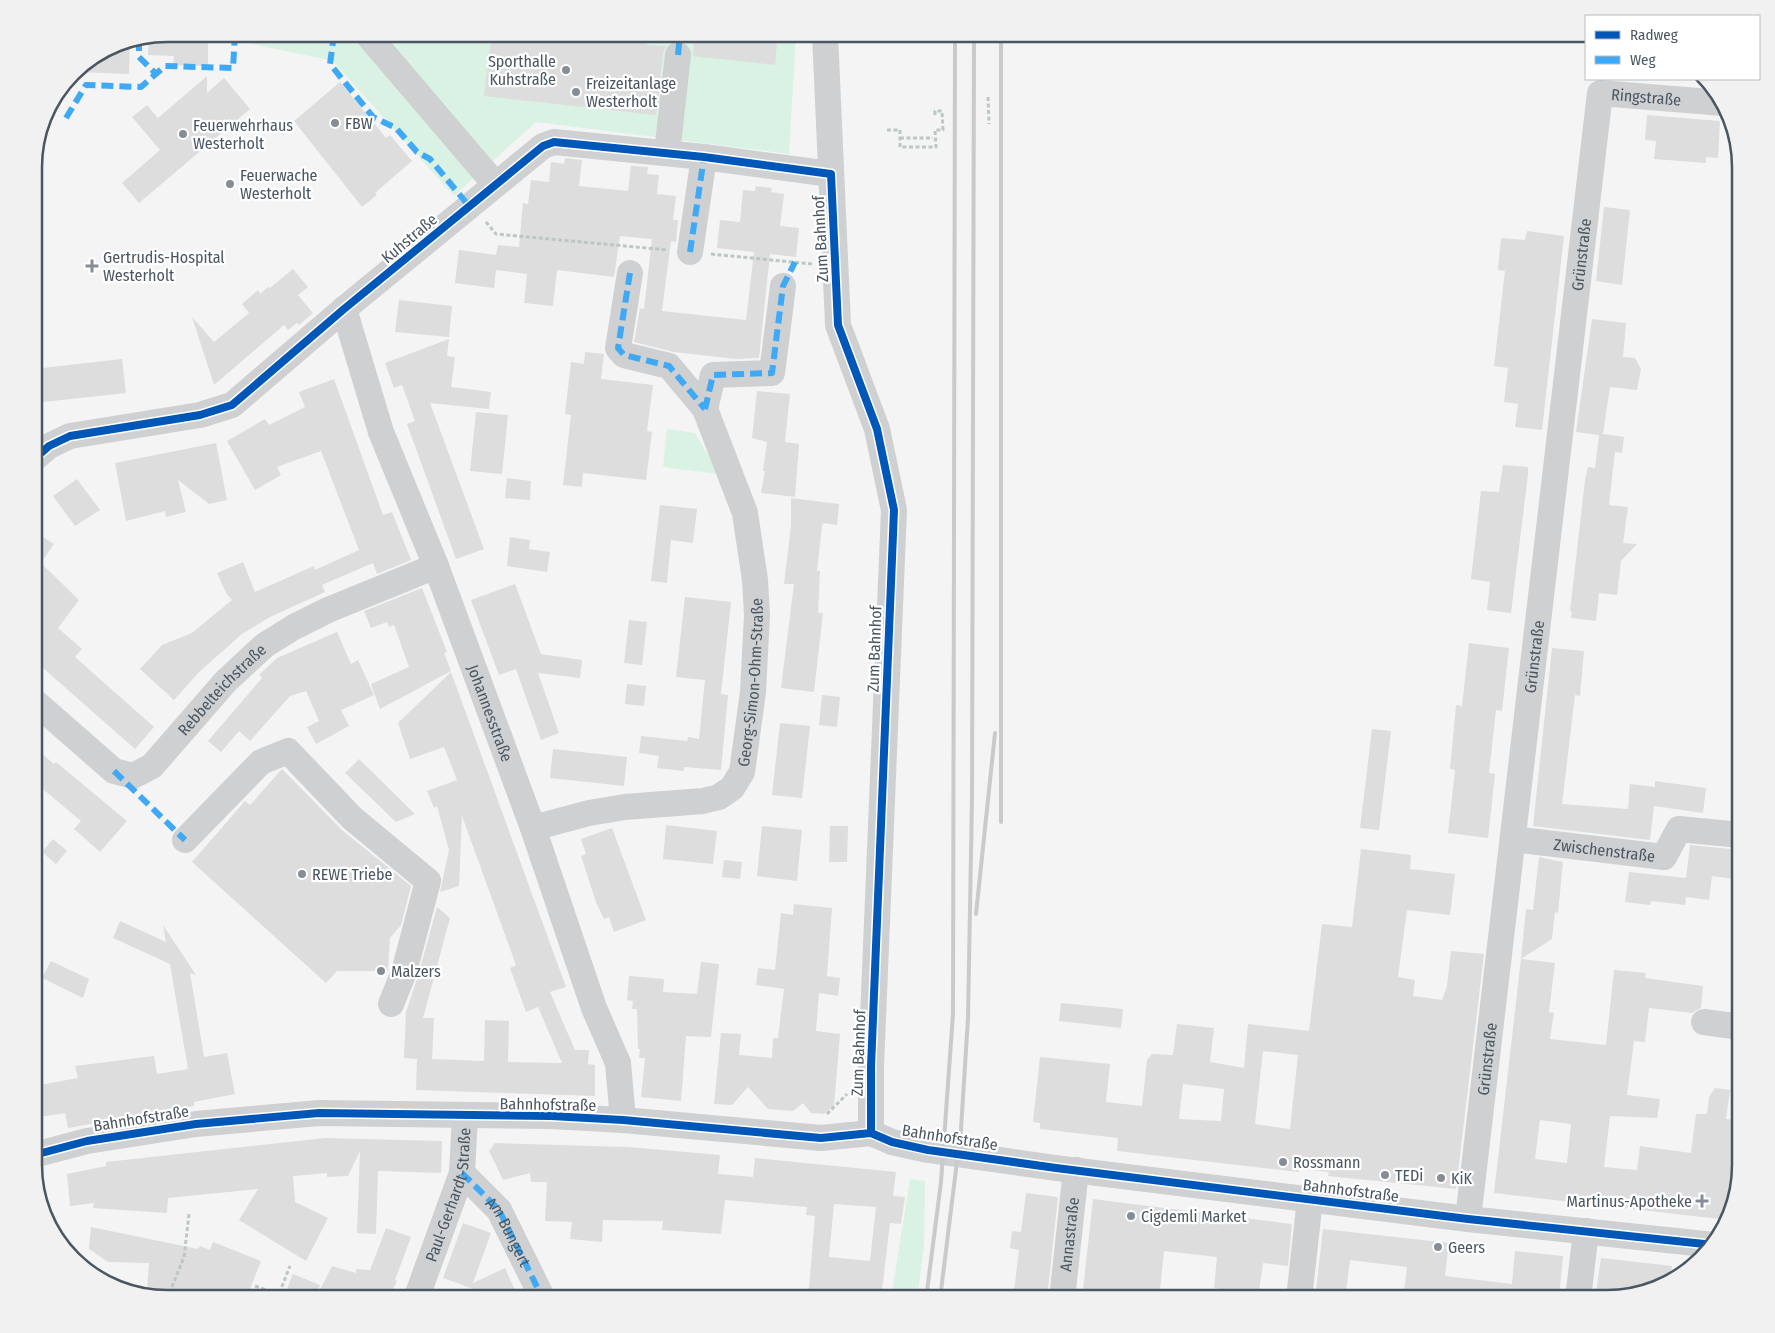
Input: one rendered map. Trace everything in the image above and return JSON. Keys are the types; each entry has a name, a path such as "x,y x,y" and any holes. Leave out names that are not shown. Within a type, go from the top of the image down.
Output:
{"street":[{"path":"375,43 495,184"},
{"name":"Zum Bahnhof","path":"825,43 838,325 876,429 894,510 871,1067 871,1133"},
{"path":"668,153 678,55"},
{"name":"Ringstraße","path":"1600,93 1714,101"},
{"name":"Grünstraße","path":"1468,1219 1600,93"},
{"name":"Kuhstraße","path":"43,451 49,446 70,436 200,415 232,406 344,309 374,287 533,152 554,142 704,156 831,174"},
{"path":"690,252 704,156"},
{"name":"Georg-Simon-Ohm-Straße","path":"533,828 607,810 703,801 719,797 732,788 742,772 753,692 756,650 756,580 745,513 705,409 669,366 624,355 618,348 630,273"},
{"path":"705,409 713,374 772,373 783,286"},
{"name":"Johannesstraße","path":"344,309 381,432 436,566 533,828 594,1008 618,1064 623,1120"},
{"name":"Rebbelteichstraße","path":"43,709 114,771 133,776 152,766 226,681 264,645 294,626 328,610 436,566"},
{"path":"185,840 261,762 288,752 352,818 428,881 404,972 391,1004"},
{"name":"Zwischenstraße","path":"1513,839 1664,856 1679,828 1732,834"},
{"path":"1704,1022 1732,1026"},
{"name":"Bahnhofstraße","path":"43,1153 87,1140 261,1117 319,1113 551,1116 623,1120 822,1138 871,1133 892,1142 928,1150 1076,1170 1468,1219 1705,1244"},
{"name":"Paul-Gerhardt-Straße","path":"419,1290 462,1173 466,1116"},
{"name":"Annastraße","path":"1063,1290 1076,1170"},
{"name":"Am Bungert","path":"462,1173 499,1210 539,1290"},
{"path":"1300,1290 1310,1199"},
{"path":"1579,1290 1586,1231"}],"path":[{"path":"988,97 989,124"},
{"path":"887,130 900,130 900,147 936,147 935,130 943,130 942,110 935,111 935,115"},
{"path":"900,138 933,138"},
{"path":"480,215 496,234 815,264"},
{"path":"824,1117 847,1096 848,1086"},
{"path":"171,1290 184,1258 189,1214"},
{"path":"280,1290 290,1266"},
{"path":"255,1286 266,1290"}],"green space":[{"name":"Freizeitanlage Westerholt","path":"251,43 795,43 789,154 536,122 454,196 333,61"},
{"path":"667,429 695,433 719,474 663,467"},
{"path":"910,1179 925,1181 924,1247 918,1290 892,1290"}],"building":[{"path":"208,43 208,66 173,65 174,56 148,55 149,44"},
{"name":"Sporthalle Kuhstraße","path":"491,43 647,43 647,45 666,46 663,53 656,115 484,96"},
{"path":"694,43 777,43 775,65 693,56"},
{"path":"130,48 129,74 86,72 105,59"},
{"name":"Feuerwehrhaus Westerholt","path":"207,76 207,93 224,78 250,109 139,203 122,183 160,150 132,117 147,105 158,118"},
{"path":"340,82 386,138 390,135 412,161 375,193 377,195 362,207 294,121"},
{"path":"1647,115 1720,121 1718,158 1706,157 1706,163 1654,159 1656,141 1645,140"},
{"path":"565,158 582,160 579,186 628,191 631,166 648,167 647,174 659,175 657,194 676,196 673,220 678,220 676,242 671,241 662,311 746,320 754,252 717,248 720,220 740,222 743,190 755,191 756,186 772,188 771,192 784,194 780,226 799,228 796,257 770,254 759,358 736,359 674,352 634,342 640,308 644,309 652,239 620,236 614,277 557,270 553,306 524,303 527,274 496,270 494,288 455,283 459,250 496,255 498,245 519,247 523,203 528,204 531,180 549,182 551,162 564,164"},
{"path":"1604,207 1630,210 1622,285 1596,281"},
{"path":"1527,231 1564,236 1542,430 1515,427 1518,404 1504,402 1508,368 1494,366 1505,271 1498,270 1501,238 1525,240"},
{"path":"293,269 308,287 298,295 313,313 299,325 297,323 288,330 284,325 214,385 192,317 214,342 249,313 242,304 258,290 260,294 268,287 270,288"},
{"path":"399,300 452,306 449,337 395,332"},
{"path":"1592,319 1626,323 1623,357 1635,358 1641,369 1637,390 1610,387 1603,434 1624,437 1622,453 1615,452 1609,505 1628,507 1623,543 1637,544 1621,561 1617,595 1599,593 1596,621 1571,618 1572,612 1570,611 1585,480 1588,467 1595,468 1599,435 1576,432"},
{"path":"449,339 447,356 455,357 451,387 491,392 489,409 430,403 484,549 456,559 407,424 415,421 402,385 394,388 385,363"},
{"path":"585,352 604,354 601,379 653,385 647,431 652,432 646,480 583,473 582,487 563,485 571,415 565,414 571,362 584,364"},
{"path":"122,359 126,393 43,402 43,368"},
{"path":"334,379 383,515 392,512 411,560 377,574 373,563 322,585 325,592 270,617 242,634 199,672 174,700 140,669 162,645 192,633 232,600 226,593 217,573 243,562 255,592 314,566 315,570 359,550 321,451 277,467 281,475 255,490 227,441 265,419 269,425 305,407 299,392"},
{"path":"757,391 790,394 785,442 799,444 795,497 761,493 767,442 752,438"},
{"path":"476,412 508,415 502,474 470,471"},
{"path":"216,443 227,500 209,504 178,480 186,512 166,517 165,511 126,521 115,463"},
{"path":"1503,465 1528,467 1511,613 1487,610 1490,582 1471,579 1481,491 1499,492"},
{"path":"507,478 531,481 530,500 505,498"},
{"path":"77,479 100,510 75,526 53,496"},
{"path":"791,498 839,504 837,525 823,523 822,526 817,571 820,571 818,613 823,613 814,692 781,688 794,584 784,584 791,526"},
{"path":"660,505 697,509 693,543 671,540 667,583 651,581"},
{"path":"43,537 54,544 43,560"},
{"path":"510,537 530,540 529,549 550,552 547,572 507,566"},
{"path":"43,565 79,600 58,628 82,649 75,657 154,727 135,749 43,668"},
{"path":"515,584 541,654 582,660 580,678 538,673 559,733 541,740 516,669 499,675 471,600"},
{"path":"422,588 447,652 444,653 451,671 380,709 371,684 409,667 394,625 389,627 387,622 371,628 364,611"},
{"path":"685,597 731,602 721,694 728,695 721,770 684,767 684,771 657,768 659,756 639,753 641,736 687,741 688,737 699,739 705,680 676,677"},
{"path":"629,620 647,622 642,665 624,663"},
{"path":"337,632 351,664 358,660 374,695 341,710 349,726 316,744 307,727 319,721 306,691 290,696 250,741 239,731 221,752 208,741 262,678 259,675 277,658"},
{"path":"1469,643 1509,648 1502,711 1496,710 1489,773 1495,774 1488,838 1448,833 1455,770 1450,769 1456,705 1462,706"},
{"path":"1552,648 1584,651 1580,696 1575,695 1562,804 1628,809 1630,784 1655,787 1655,781 1706,788 1703,813 1654,806 1650,840 1533,826"},
{"path":"451,672 566,987 550,992 575,1050 589,1050 588,1064 595,1065 595,1096 416,1090 417,1059 404,1058 406,1012 437,907 450,918 423,1018 434,1018 432,1059 484,1061 485,1020 509,1021 508,1062 562,1063 538,1007 526,1012 510,968 516,965 462,816 459,886 440,892 449,850 437,806 434,808 427,791 457,780 444,747 410,759 398,723"},
{"path":"627,684 646,686 644,706 625,704"},
{"path":"822,695 840,697 837,727 819,725"},
{"path":"780,723 810,726 802,798 772,795"},
{"path":"1372,729 1391,731 1379,830 1360,828"},
{"path":"553,749 627,757 624,786 550,778"},
{"path":"43,755 54,764 56,762 127,821 100,852 74,829 81,821 43,789"},
{"path":"359,759 415,814 396,822 345,773"},
{"name":"REWE Triebe","path":"282,769 342,830 411,886 401,925 390,938 388,971 337,971 326,983 192,862 245,801 250,805"},
{"path":"666,825 717,831 713,864 663,859"},
{"path":"762,826 802,830 797,881 757,876"},
{"path":"830,826 848,826 847,862 829,862"},
{"path":"612,828 646,920 614,932 609,917 604,919 596,902 581,856 586,854 581,839"},
{"path":"53,839 67,851 56,864 43,851"},
{"path":"1690,845 1732,849 1732,879 1712,876 1709,900 1686,897 1685,905 1651,901 1650,905 1625,902 1629,872 1686,878"},
{"path":"1361,849 1411,855 1410,869 1455,874 1450,915 1407,910 1398,977 1415,980 1413,996 1442,1000 1447,986 1451,951 1484,954 1456,1189 1328,1176 1329,1172 1299,1169 1299,1172 1117,1151 1118,1138 1040,1129 1040,1123 1033,1122 1040,1057 1110,1064 1106,1102 1142,1106 1147,1060 1152,1054 1173,1055 1177,1024 1214,1028 1210,1062 1244,1068 1248,1024 1309,1031 1322,924 1352,927","holes":["1263,1051 1298,1055 1290,1129 1255,1124","1183,1084 1224,1089 1221,1121 1179,1119"]},
{"path":"1539,857 1563,862 1558,913 1555,912 1552,939 1521,959 1526,909 1533,910"},
{"path":"724,860 742,862 740,879 722,877"},
{"path":"794,904 832,908 827,976 840,978 838,996 819,993 816,1031 840,1034 834,1106 824,1114 811,1113 803,1103 793,1111 768,1109 748,1087 732,1105 714,1104 721,1033 741,1034 739,1055 772,1058 773,1038 778,1038 784,989 756,985 758,968 775,970 781,913 793,915"},
{"path":"120,921 166,942 163,925 196,975 190,973 204,1057 227,1053 235,1094 194,1102 194,1106 68,1128 65,1113 43,1117 43,1084 78,1078 75,1066 154,1056 157,1074 188,1069 170,964 113,938"},
{"path":"1521,959 1555,963 1549,1012 1554,1013 1550,1039 1606,1045 1614,970 1646,973 1645,978 1703,986 1701,1008 1692,1013 1649,1008 1645,1042 1634,1041 1627,1095 1660,1099 1657,1118 1610,1116 1604,1167 1637,1170 1640,1146 1691,1153 1696,1114 1707,1114 1709,1097 1715,1088 1730,1090 1726,1119 1732,1120 1732,1174 1730,1190 1721,1219 1494,1193","holes":["1540,1120 1571,1124 1567,1163 1535,1159"]},
{"path":"51,961 89,979 83,998 43,978"},
{"path":"701,962 719,964 711,1037 686,1036 681,1101 641,1097 645,1058 639,1058 637,1009 632,1009 633,1001 627,1000 629,976 664,979 663,992 697,994"},
{"path":"1061,1003 1123,1009 1121,1028 1059,1021"},
{"path":"325,1138 442,1141 441,1173 378,1171 376,1234 357,1233 360,1151 348,1176 327,1177 327,1173 293,1176 295,1202 328,1218 306,1261 239,1220 258,1189 168,1198 167,1213 93,1208 94,1203 70,1206 67,1174 106,1166 106,1162"},
{"path":"495,1143 628,1147 720,1155 718,1174 753,1177 755,1158 896,1172 893,1196 905,1197 901,1224 890,1223 882,1290 809,1290 815,1216 806,1215 807,1207 725,1200 721,1234 662,1230 663,1221 603,1220 602,1242 570,1239 572,1222 545,1221 547,1182 531,1182 530,1173 503,1180 489,1151","holes":["834,1204 876,1207 870,1261 829,1257"]},
{"path":"1026,1193 1058,1197 1048,1290 1014,1290 1019,1250 1010,1248 1012,1231 1021,1232"},
{"path":"1093,1199 1292,1224 1288,1266 1263,1263 1259,1290 1214,1288 1217,1257 1164,1251 1160,1290 1083,1290"},
{"path":"463,1223 491,1233 473,1283 505,1268 515,1290 476,1290 443,1278"},
{"path":"91,1227 198,1249 200,1246 210,1250 213,1242 261,1261 250,1290 159,1290 147,1289 149,1263 108,1262 89,1249"},
{"path":"386,1228 411,1237 392,1290 320,1290 332,1266 356,1273 356,1269 370,1270"},
{"path":"1323,1229 1449,1243 1445,1276 1512,1284 1515,1251 1563,1256 1560,1290 1404,1290 1407,1267 1350,1260 1346,1290 1316,1290"},
{"path":"1601,1258 1672,1266 1671,1271 1674,1271 1663,1278 1640,1286 1624,1289 1596,1290"},
{"path":"293,1274 320,1285 318,1290 287,1290"}],"railway":[{"path":"927,1290 941,1182 953,1014 955,43"},
{"path":"941,1290 961,1129 968,1018 972,798 974,43"},
{"path":"1001,43 1001,822"},
{"path":"976,914 995,733"}],"marked path":[{"path":"66,118 86,85 141,87 165,66 233,68 234,43"},
{"path":"333,43 330,64 373,117 396,128 417,152 430,159 469,206"},
{"path":"678,55 679,43"},
{"path":"139,46 139,57 156,74"},
{"path":"690,252 704,157"},
{"path":"705,409 713,375 772,373 783,286 795,262"},
{"path":"630,273 618,348 624,355 669,366 705,409"},
{"path":"114,771 185,840"},
{"path":"462,1173 499,1210 539,1290"}],"cycle path":[{"path":"43,451 49,446 70,436 200,415 232,405 344,309 543,146 554,142 704,157 831,174 838,325 877,429 894,510 871,1067 871,1133"},
{"path":"43,1153 87,1141 196,1124 319,1113 551,1116 623,1120 821,1138 871,1133 892,1142 928,1150 1056,1168 1468,1219 1705,1244"}],"place":[{"name":"Sporthalle Kuhstraße","path":"566,70"},
{"name":"Freizeitanlage Westerholt","path":"576,92"},
{"name":"FBW","path":"335,123"},
{"name":"Feuerwehrhaus Westerholt","path":"183,134"},
{"name":"Feuerwache Westerholt","path":"230,184"},
{"name":"Gertrudis-Hospital Westerholt","path":"92,266"},
{"name":"REWE Triebe","path":"302,874"},
{"name":"Malzers","path":"381,971"},
{"name":"Rossmann","path":"1283,1162"},
{"name":"TEDi","path":"1385,1175"},
{"name":"KiK","path":"1441,1178"},
{"name":"Martinus-Apotheke","path":"1702,1201"},
{"name":"Cigdemli Market","path":"1131,1216"},
{"name":"Geers","path":"1438,1247"}]}
